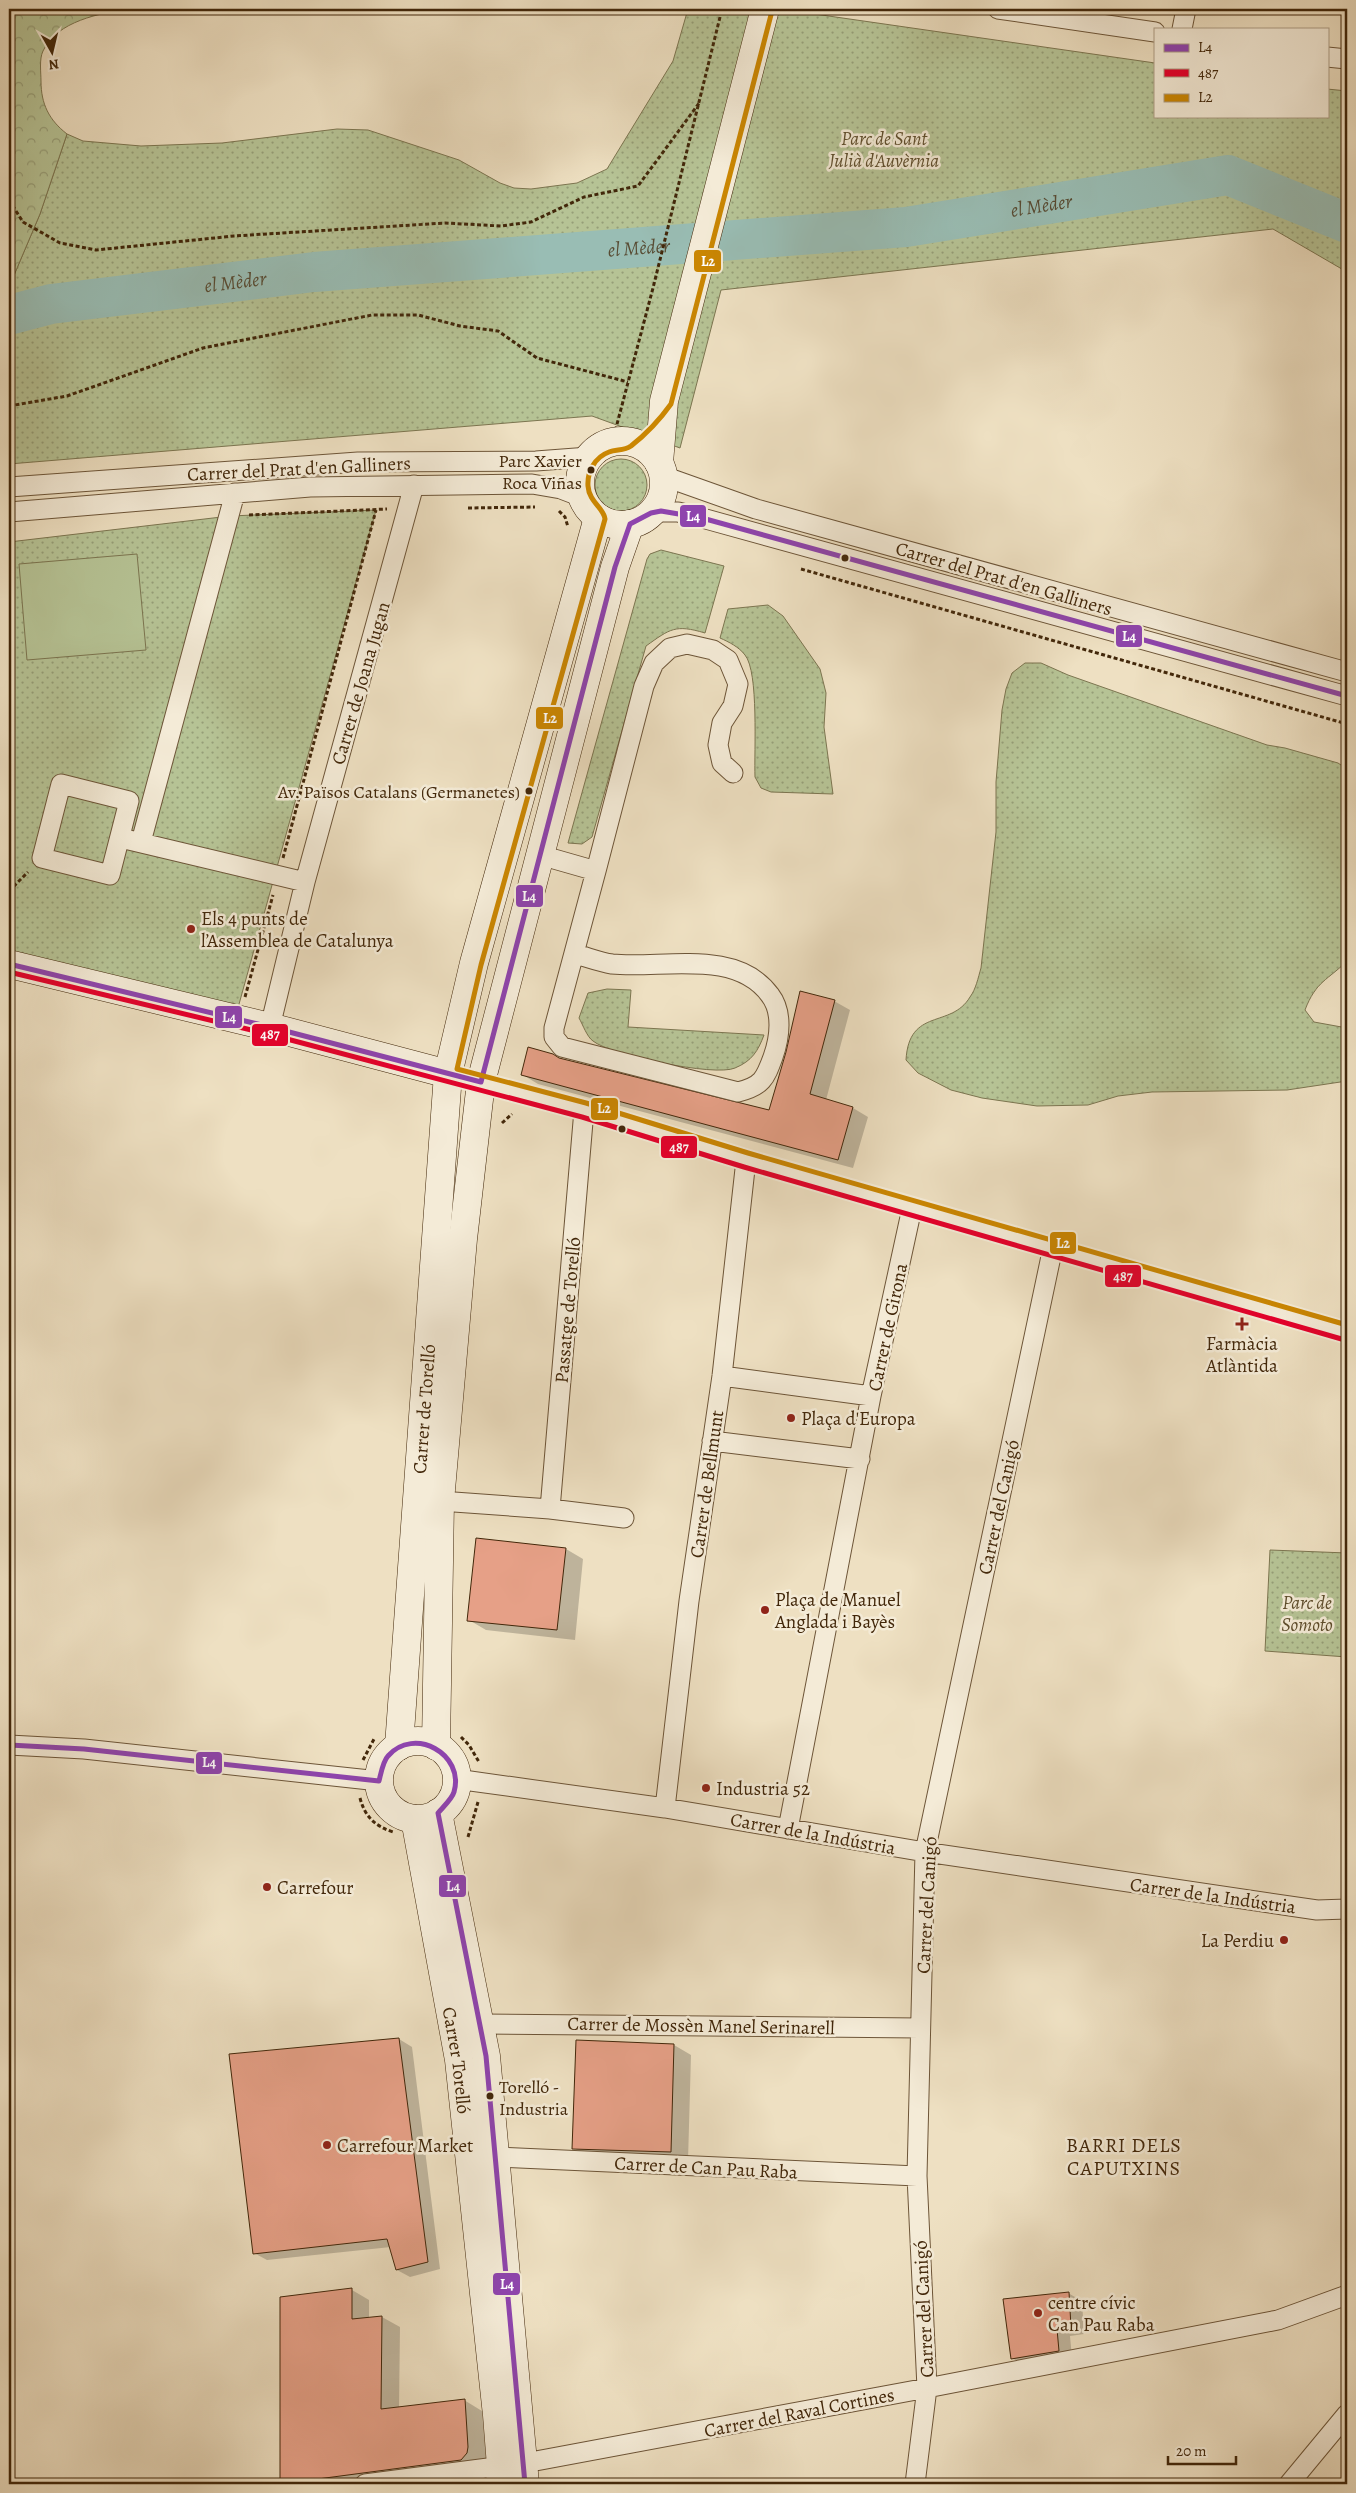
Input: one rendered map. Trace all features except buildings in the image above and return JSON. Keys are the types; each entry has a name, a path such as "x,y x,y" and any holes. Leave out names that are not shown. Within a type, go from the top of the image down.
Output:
{"street":[{"path":"661,470 648,450 633,443 618,442 599,448 589,457 580,476 590,507 613,524 641,518 660,500 664,401 766,9"},
{"path":"998,9 1154,32"},
{"path":"1182,28 1186,9"},
{"path":"1328,56 1347,59"},
{"path":"618,442 664,401"},
{"name":"Carrer del Prat d'en Galliners","path":"9,487 358,462 536,461 589,457"},
{"name":"Carrer del Prat d'en Galliners","path":"661,470 756,509 1347,672"},
{"name":"Carrer del Prat d'en Galliners","path":"9,512 310,487 414,485 532,484 561,489 590,507"},
{"name":"Carrer de Joana Jugan","path":"270,1026 305,882 414,485"},
{"path":"141,842 235,494"},
{"name":"Carrer de Torelló","path":"399,1746 448,1074 474,963 584,560 590,507"},
{"name":"Carrer del Prat d'en Galliners","path":"641,518 678,512 702,518 1347,696"},
{"name":"Carrer de Torelló","path":"436,1746 440,1500 463,1239 481,1082 615,567 641,518"},
{"path":"575,954 610,964 718,965 747,974 762,984 776,1002 780,1021 775,1051 767,1076 754,1087 738,1092 562,1047 554,1037 554,1028 644,686 654,663 670,648 687,644 713,650 728,660 738,684 733,706 722,723 718,745 722,763 733,773"},
{"path":"61,784 129,801 110,875 42,858 61,784"},
{"path":"120,838 305,882"},
{"path":"540,855 596,871"},
{"path":"9,964 270,1026 584,1110 746,1160 1347,1333"},
{"name":"Passatge de Torelló","path":"550,1509 584,1110"},
{"name":"Carrer de Bellmunt","path":"665,1808 688,1602 722,1376 746,1160"},
{"name":"Carrer de Girona","path":"788,1829 871,1396 912,1208"},
{"name":"Carrer del Canigó","path":"915,2484 927,2388 917,2176 925,1852 1052,1248"},
{"path":"722,1376 871,1396"},
{"path":"712,1441 860,1459"},
{"path":"440,1500 550,1509 624,1518"},
{"path":"9,1745 84,1748 369,1779 390,1807 399,1814 417,1821 452,1798 456,1778 451,1760 436,1746 418,1741 399,1746 384,1760 369,1779"},
{"name":"Carrer de la Indústria","path":"456,1778 665,1808 925,1852 1317,1910 1347,1909"},
{"name":"Carrer Torelló","path":"417,1821 481,2024 496,2157 513,2474"},
{"name":"Carrer Torelló","path":"417,1821 459,2060 513,2474"},
{"name":"Carrer de Mossèn Manel Serinarell","path":"481,2024 920,2028"},
{"name":"Carrer de Can Pau Raba","path":"496,2157 917,2176"},
{"name":"Carrer del Raval Cortines","path":"364,2484 513,2474 927,2388 1278,2320 1347,2295"},
{"path":"1288,2484 1347,2414"}],"path":[{"path":"9,116 12,73 12,9"},
{"path":"618,442 628,382 722,9"},
{"path":"9,200 23,222 60,244 96,250 234,236 445,222 501,226 531,222 584,197 638,186 700,102"},
{"path":"9,406 67,396 203,348 372,315 418,315 460,326 498,331 537,358 628,382"},
{"path":"467,508 545,507"},
{"path":"555,507 565,517 570,530"},
{"path":"245,998 376,510"},
{"path":"799,568 1347,724"},
{"path":"9,628 9,644"},
{"path":"9,891 42,858"},
{"path":"369,1779 358,1794 362,1808 372,1822 417,1821"}],"green space":[{"path":"9,9 130,9 80,20 58,32 43,51 41,58 41,89 44,104 55,123 67,134 40,214 9,287"},
{"name":"Parc de Sant Julià d'Auvèrnia","path":"688,9 780,9 1154,63 1154,118 1328,118 1328,89 1347,91 1347,272 1273,229 721,290 680,448 592,416 9,464 9,287 40,214 67,134 83,141 141,146 222,143 337,129 368,130 459,160 500,183 514,188 531,189 577,183 607,169 673,61"},
{"path":"616,459 626,459 636,463 643,470 647,485 643,500 636,507 626,511 616,511 606,507 599,500 595,490 595,480 599,470 606,463"},
{"path":"376,510 236,1015 9,952 9,542 230,516"},
{"path":"661,550 724,566 705,633 686,629 673,630 646,646 592,837 582,844 568,843 647,559 650,554"},
{"path":"137,554 146,650 27,660 19,564"},
{"path":"768,605 783,616 820,669 826,693 824,727 833,794 771,792 761,788 755,777 754,694 749,664 745,655 740,650 720,638 728,609"},
{"path":"1025,663 1041,663 1068,675 1267,745 1285,748 1338,763 1347,769 1347,961 1318,987 1305,1010 1314,1022 1347,1028 1347,1081 1287,1090 1152,1092 1118,1096 1088,1105 1037,1106 982,1098 951,1090 918,1073 906,1060 909,1043 915,1032 923,1025 962,1007 972,994 978,979 981,968 996,832 996,782 1002,710 1006,689 1012,673"},
{"path":"607,989 631,990 628,1027 764,1035 757,1051 750,1059 735,1068 707,1070 640,1058 603,1047 593,1041 579,1018 588,993"},
{"name":"Parc de Somoto","path":"1270,1550 1347,1553 1347,1657 1265,1651"}],"waterway":[{"name":"el Mèder","path":"9,315 51,304 314,272 906,227 1228,175 1347,223"}],"transit line":[{"name":"L2","path":"772,11 671,404 642,437 631,446 626,449 614,450 600,457 589,475 589,492 605,519 481,965 457,1069 586,1103 748,1153 1347,1325"},
{"name":"L4","path":"9,964 270,1027 481,1082 615,567 630,524 651,513 661,511 702,518 1347,696"},
{"name":"487","path":"9,972 268,1034 582,1117 744,1167 1345,1340"},
{"name":"L4","path":"9,1745 84,1749 379,1781 383,1764 388,1756 399,1747 423,1744 435,1748 445,1756 452,1766 455,1778 454,1792 438,1813 486,2056 525,2484"}],"place":[{"name":"Parc Xavier Roca Viñas","path":"591,470"},
{"name":"Av. Països Catalans (Germanetes)","path":"529,791"},
{"name":"Els 4 punts de l’Assemblea de Catalunya","path":"191,929"},
{"name":"Farmàcia Atlàntida","path":"1242,1324"},
{"name":"Plaça d'Europa","path":"791,1418"},
{"name":"Plaça de Manuel Anglada i Bayès","path":"765,1610"},
{"name":"Industria 52","path":"706,1788"},
{"name":"Carrefour","path":"267,1887"},
{"name":"La Perdiu","path":"1284,1940"},
{"name":"Torelló - Industria","path":"490,2096"},
{"name":"Carrefour Market","path":"327,2145"},
{"name":"centre cívic Can Pau Raba","path":"1038,2313"}],"district":[{"name":"BARRI DELS CAPUTXINS","path":"1124,2156"}]}
